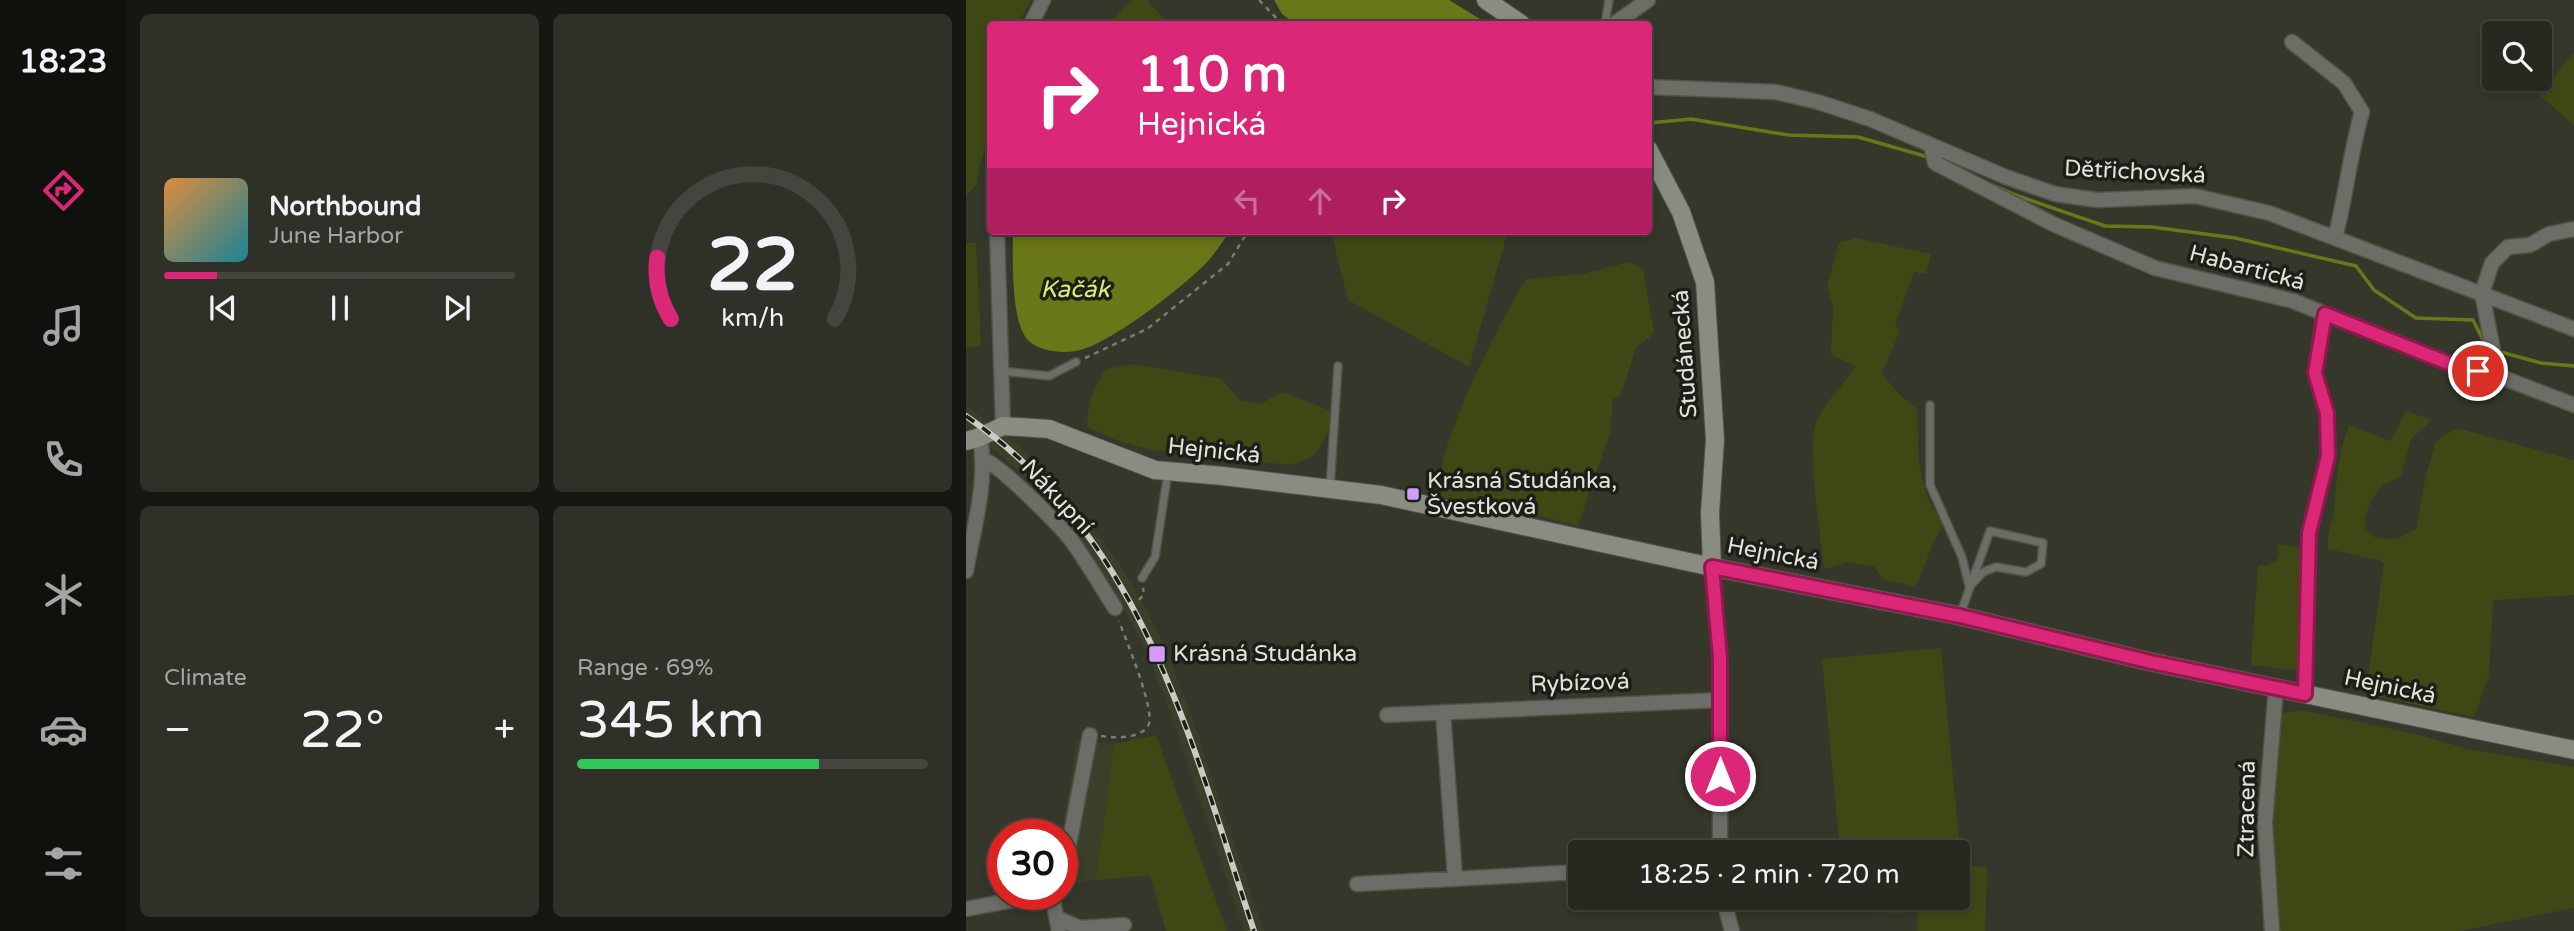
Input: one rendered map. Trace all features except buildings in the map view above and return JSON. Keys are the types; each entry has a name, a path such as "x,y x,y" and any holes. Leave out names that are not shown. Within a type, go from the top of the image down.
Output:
{"main road":[{"path":"1486,0 1517,21"},
{"name":"Studánecká","path":"1652,157 1681,212 1705,282 1715,440 1710,513 1712,567"},
{"name":"Hejnická","path":"973,439 1003,426 1049,429 1155,470 1381,495 1712,567 1960,616 2151,662 2574,750"}],"street":[{"path":"1032,21 1043,0"},
{"path":"1618,21 1648,0"},
{"path":"2292,42 2344,83 2362,112 2352,145 2345,200 2335,237"},
{"name":"Dětřichovská","path":"1652,87 1776,92 1818,102 1870,119 2006,177 2055,194 2097,200 2195,196 2269,213 2574,329"},
{"name":"Habartická","path":"1931,145 1935,163 2053,224 2155,268 2293,302 2458,367 2498,376 2574,405"},
{"path":"2498,376 2482,293 2492,263 2508,247 2530,245 2549,234 2574,229"},
{"path":"997,235 1003,426"},
{"path":"2305,694 2309,533 2328,456 2327,413 2315,373 2325,314"},
{"name":"Nákupní","path":"966,570 984,460 973,439"},
{"name":"Nákupní","path":"984,460 992,463 1013,481 1072,541 1115,608"},
{"path":"1712,567 1720,658 1720,840"},
{"name":"Ztracená","path":"2272,931 2265,823 2276,688"},
{"name":"Rybízová","path":"1387,715 1720,700"},
{"path":"1443,712 1455,878"},
{"path":"1074,819 1090,735"},
{"path":"1357,884 1568,873"},
{"path":"966,909 987,905"},
{"path":"1726,910 1732,931"},
{"path":"1058,925 1080,928 1124,925"}],"lane":[{"path":"1606,21 1609,0"},
{"path":"1001,371 1049,376 1076,362"},
{"path":"1330,489 1338,366"},
{"path":"1930,405 1930,485 1962,557 1969,587"},
{"path":"1142,578 1155,557 1168,471"},
{"path":"1960,616 1969,587 1990,531 2043,543 2041,564 2026,572 1996,567 1983,572 1969,587"}],"path":[{"path":"1259,0 1279,21"},
{"path":"1076,362 1147,329 1228,264 1246,235"},
{"path":"1139,600 1144,594 1142,578"},
{"path":"1090,735 1119,737 1139,734 1148,727 1151,720 1144,690 1115,608"}],"shaded area":[{"path":"966,0 1031,0 1020,21 987,21 987,136 977,184 966,196"},
{"path":"1131,0 1147,0 1166,21 1102,21 1115,17"},
{"path":"2574,53 2574,125 2538,94 2541,91 2552,91 2552,78"},
{"path":"1332,235 1507,235 1469,367 1348,300"},
{"path":"1856,238 1931,254 1926,274 1914,272 1895,325 1900,330 1882,374 1899,394 1917,409 1919,464 1927,497 1943,525 1914,586 1884,580 1873,566 1849,562 1824,569 1813,473 1813,436 1824,408 1856,366 1831,355 1833,307 1827,286 1839,243"},
{"path":"966,243 976,243 981,346 966,347"},
{"path":"1629,262 1643,269 1654,332 1636,347 1621,395 1613,399 1610,433 1578,526 1516,510 1442,497 1440,479 1445,453 1456,422 1501,323 1526,279 1583,274"},
{"path":"1135,364 1222,379 1240,401 1260,404 1283,392 1329,410 1328,430 1313,455 1289,465 1151,450 1116,440 1087,427 1092,396 1106,369"},
{"path":"966,405 1019,446 1053,479 1121,566 1147,610 1192,716 1264,931 1244,931 1174,722 1149,658 1130,619 1105,576 1071,529 1005,459 966,428"},
{"path":"2406,411 2432,420 2411,439 2401,477 2382,485 2372,499 2364,518 2366,530 2376,538 2396,539 2416,529 2436,441 2457,428 2574,460 2574,595 2493,600 2489,675 2474,717 2370,695 2366,690 2384,563 2328,549 2340,457 2349,425 2391,441"},
{"path":"2277,544 2303,548 2299,665 2294,670 2251,665 2258,565 2265,566 2276,562 2279,553"},
{"path":"1941,648 1959,840 1839,840 1822,659"},
{"path":"2301,710 2415,734 2468,749 2574,767 2574,908 2460,931 2276,931 2274,822 2279,714"},
{"path":"1156,735 1227,931 1166,931 1150,875 1096,880 1114,744"},
{"path":"1077,740 1114,744 1096,880 1078,882 1078,819 1064,819"},
{"path":"1970,866 1987,867 1985,931 1917,931 1918,910 1970,910"},
{"path":"1858,910 1907,910 1907,913"}],"water":[{"path":"1274,0 1449,0 1483,21 1291,21 1282,14"},
{"name":"Kačák","path":"1013,235 1227,235 1211,258 1166,298 1110,337 1080,350 1053,351 1040,348 1029,341 1018,320 1013,272"}],"waterway":[{"path":"1652,123 1691,119 1788,135 1858,137 1928,157"},
{"path":"1990,184 2105,226 2152,227 2235,238 2356,266 2374,290 2416,318 2473,320 2485,344"},
{"path":"2497,351 2541,363 2574,366"}],"railway":[{"path":"966,416 1027,466 1077,521 1118,582 1153,648 1182,716 1254,931"}],"place":[{"name":"Krásná Studánka, Švestková","path":"1413,494"},
{"name":"Krásná Studánka","path":"1157,654"}],"route":[{"path":"1720,776 1720,658 1712,567 1960,616 2151,662 2305,694 2309,533 2328,456 2327,413 2315,373 2325,314 2458,367 2478,371"}]}
